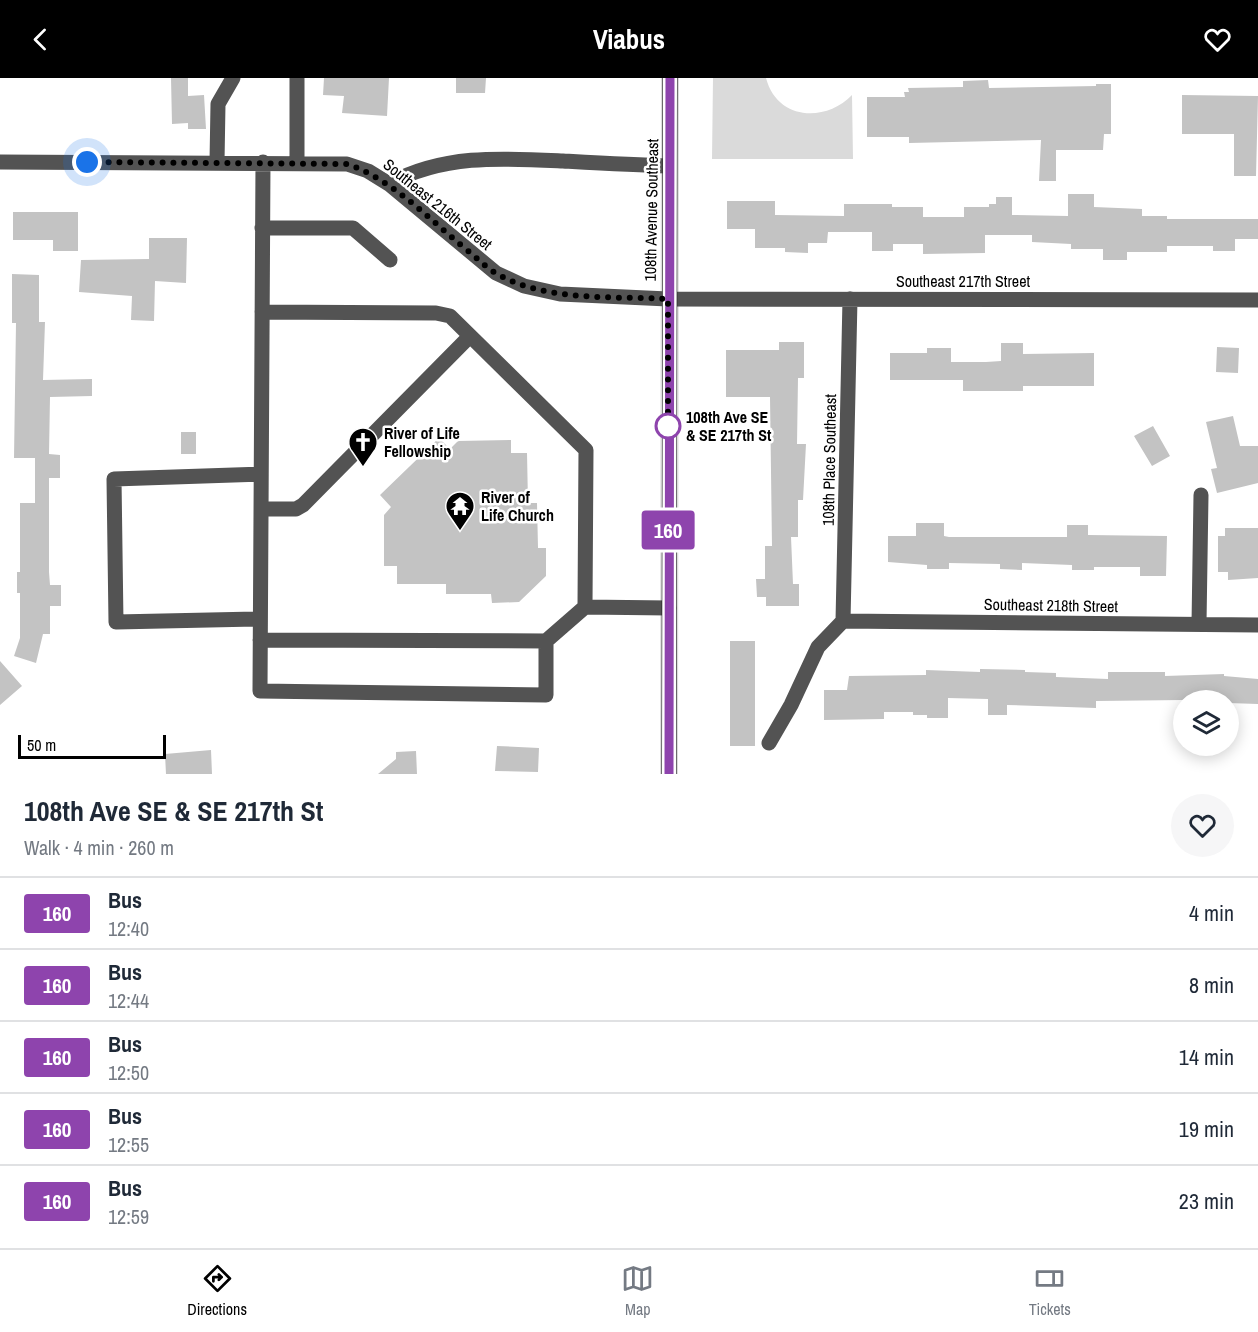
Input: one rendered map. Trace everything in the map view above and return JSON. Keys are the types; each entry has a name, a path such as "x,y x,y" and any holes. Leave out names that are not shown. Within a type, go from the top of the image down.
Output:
{"main road":[{"name":"108th Avenue Southeast","path":"669,774 670,78"}],"street":[{"path":"217,162 218,104 233,78"},
{"path":"297,78 297,162"},
{"path":"389,184 405,175 436,165 468,160 522,159 669,166"},
{"name":"Southeast 216th Street","path":"0,162 347,164 368,171 389,184 496,273 524,286 560,294 668,299"},
{"path":"263,162 260,691 546,695 546,641"},
{"path":"262,228 353,228 390,260"},
{"name":"Southeast 217th Street","path":"668,299 1258,300"},
{"name":"108th Place Southeast","path":"843,621 850,299"},
{"path":"262,312 436,313 450,316 586,450 585,607"},
{"path":"261,508 296,508 303,505 471,336"},
{"path":"260,619 116,622 114,478 261,474"},
{"path":"1199,624 1201,495"},
{"path":"260,640 546,641 585,607 669,608"},
{"path":"769,743 791,705 818,647 843,621"},
{"name":"Southeast 218th Street","path":"843,621 1258,625"}],"shaded area":[{"path":"713,78 766,78 772,92 780,102 803,113 829,110 852,95 853,159 712,159"}],"building":[{"path":"171,78 188,78 188,96 204,95 206,129 188,129 188,123 172,124"},
{"path":"324,78 389,78 387,116 342,113 344,96 323,95"},
{"path":"456,78 486,78 485,93 456,93"},
{"path":"988,80 989,88 1111,84 1111,134 1104,134 1103,150 1056,150 1056,181 1039,181 1041,140 909,143 909,137 867,137 867,97 905,97 904,92 909,92 908,88 963,87 963,81"},
{"path":"1182,95 1258,96 1256,176 1234,176 1234,134 1182,134"},
{"path":"1068,194 1094,194 1094,207 1142,209 1142,216 1167,216 1167,219 1258,219 1258,239 1235,239 1235,251 1213,251 1213,246 1167,246 1167,252 1127,252 1127,260 1103,260 1103,249 1071,249 1071,244 1032,242 1032,235 985,235 985,253 923,254 923,244 893,244 893,251 872,251 872,232 828,232 827,243 808,243 808,253 785,252 785,248 755,248 755,229 727,229 727,201 775,201 775,215 844,216 844,204 892,204 892,207 923,207 923,217 964,217 964,207 989,207 989,204 996,204 996,197 1012,197 1012,215 1068,216"},
{"path":"13,212 78,212 78,251 53,251 53,240 13,240"},
{"path":"149,238 187,238 186,283 155,281 154,321 131,320 132,296 79,292 81,260 149,259"},
{"path":"12,274 39,275 39,322 45,322 43,380 92,379 92,396 50,397 49,454 60,455 60,478 49,478 49,572 50,585 61,585 61,606 50,606 50,634 43,634 36,663 14,656 20,638 20,593 17,593 17,572 20,572 20,503 35,503 35,458 14,458 16,323 12,323"},
{"path":"779,342 804,342 804,378 798,378 797,444 806,444 803,500 798,500 798,537 791,537 793,584 799,584 799,606 766,606 766,597 757,597 756,579 765,579 765,546 772,546 770,397 726,397 726,350 779,350"},
{"path":"1001,343 1023,343 1023,354 1094,353 1094,386 1023,386 1023,391 963,391 963,380 890,380 890,353 927,353 927,348 951,348 951,362 1001,361"},
{"path":"1217,347 1239,348 1238,373 1216,372"},
{"path":"1233,416 1240,446 1258,446 1258,483 1217,493 1211,469 1217,468 1206,422"},
{"path":"1153,426 1170,456 1152,466 1134,436"},
{"path":"181,432 196,432 196,454 181,454"},
{"name":"River of Life Church","path":"439,438 450,449 458,441 511,440 511,453 527,453 528,503 537,503 538,548 546,548 546,576 519,602 492,603 491,594 446,594 446,584 397,584 397,566 384,566 384,515 391,507 380,495"},
{"path":"916,523 944,523 944,536 949,537 1067,537 1067,525 1088,525 1088,535 1167,536 1166,576 1140,576 1140,567 1094,567 1094,570 1072,570 1072,565 1022,563 1022,570 1000,569 1000,564 949,563 949,569 927,569 927,565 888,562 888,536 916,536"},
{"path":"1225,528 1258,528 1258,578 1228,580 1228,572 1218,572 1218,536 1225,536"},
{"path":"730,641 755,641 755,746 730,746"},
{"path":"0,661 22,686 0,705"},
{"path":"980,669 1025,670 1025,672 1056,673 1056,677 1108,679 1108,672 1165,672 1165,676 1224,674 1224,676 1258,679 1258,704 1239,703 1239,690 1173,690 1173,700 1096,701 1096,708 1007,705 1007,715 988,715 988,699 948,698 948,718 927,718 927,715 913,715 913,712 884,712 884,719 824,720 824,690 847,690 849,676 926,675 926,670 980,672"},
{"path":"497,746 539,748 538,772 495,771"},
{"path":"211,750 212,774 166,774 165,754"},
{"path":"416,751 417,774 378,774 396,759 396,752"}],"bus line":[{"name":"160","path":"669,774 670,78"}],"place":[{"name":"108th Ave SE & SE 217th St","path":"668,426"},
{"name":"River of Life Fellowship","path":"363,468"},
{"name":"River of Life Church","path":"460,532"}],"route":[{"path":"87,162 324,162 347,164 368,171 389,184 496,273 524,286 560,294 668,299 668,432 668,426"}]}
